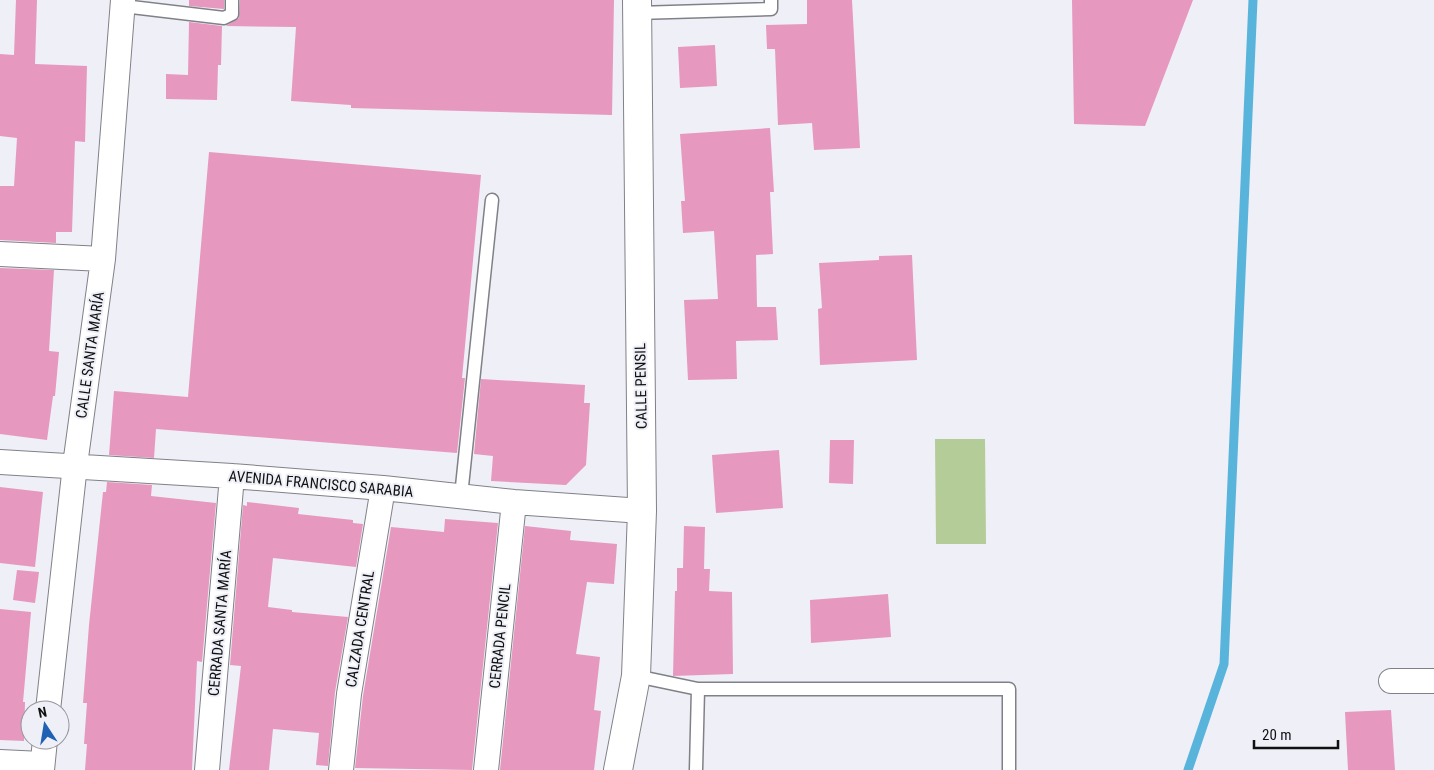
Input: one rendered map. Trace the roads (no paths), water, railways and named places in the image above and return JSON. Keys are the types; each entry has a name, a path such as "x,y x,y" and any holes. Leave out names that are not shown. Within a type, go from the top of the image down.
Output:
{"main road":[{"name":"CALLE PENSIL","path":"618,770 636,676 642,511 637,6"}],"street":[{"name":"CALLE SANTA MARÍA","path":"49,700 74,465 103,260 123,3"},
{"path":"0,254 103,260"},
{"name":"AVENIDA FRANCISCO SARABIA","path":"0,462 232,476 383,488 514,502 642,511"},
{"name":"CERRADA SANTA MARÍA","path":"208,770 232,476"},
{"name":"CALZADA CENTRAL","path":"341,770 350,694 383,488"},
{"name":"CERRADA PENCIL","path":"486,770 514,502"},
{"path":"1391,681 1434,681"},
{"path":"0,762 42,767 43,750"}],"lane":[{"path":"123,3 224,18 232,14 232,0"},
{"path":"637,6 771,9 771,0"},
{"path":"461,496 492,200"},
{"path":"636,676 698,689 1009,689 1009,770"},
{"path":"696,770 698,689"}],"waterway":[{"path":"1188,770 1224,664 1253,0"}]}
